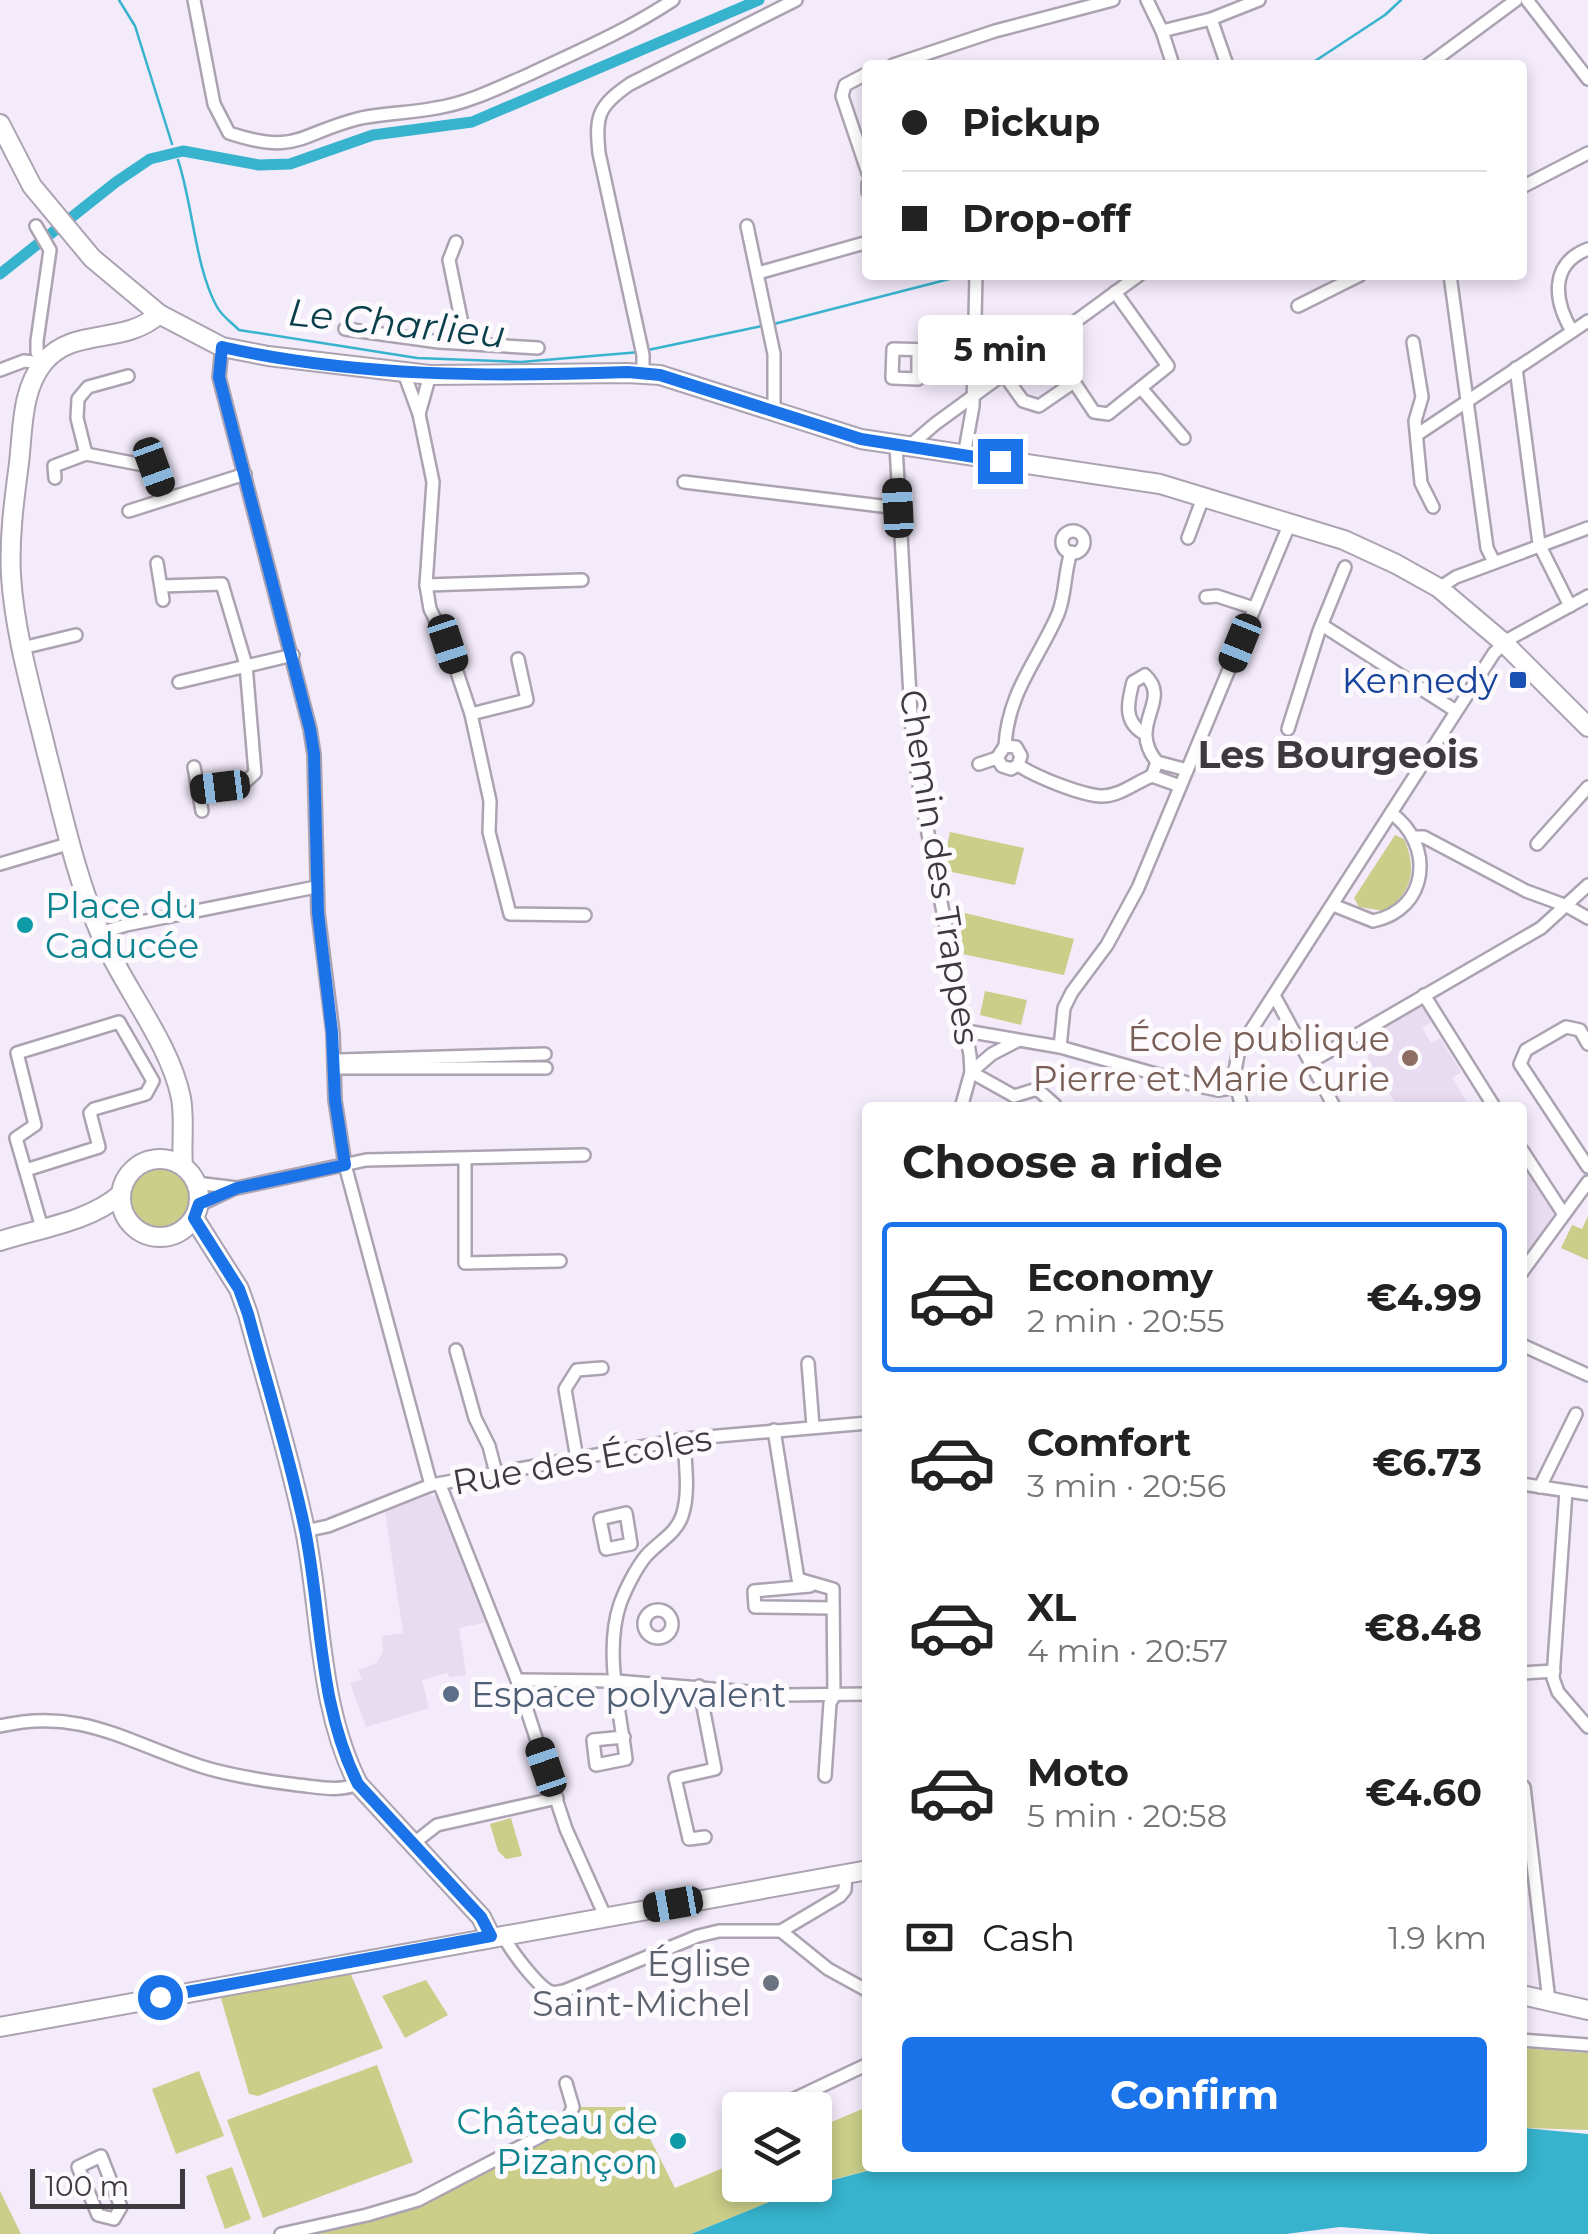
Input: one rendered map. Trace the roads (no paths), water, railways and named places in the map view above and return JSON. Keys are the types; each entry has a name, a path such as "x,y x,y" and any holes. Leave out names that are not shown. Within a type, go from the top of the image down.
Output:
{"main road":[{"path":"0,124 32,186 92,258 159,314 222,347 430,375 501,361 642,358 675,378 822,429 904,447 1111,475 1204,495 1344,540 1439,588 1504,643 1588,727"},
{"path":"115,335 125,327 140,300"},
{"path":"159,314 144,327 69,344 43,364 31,382 11,532 11,579 22,648 70,844 100,933 178,1086 184,1166 196,1183 196,1211 218,1260 244,1301 305,1531 327,1693 347,1762 358,1784 497,1936"},
{"path":"127,1220 120,1195 122,1185 132,1169 159,1158 172,1144 183,1119"},
{"path":"159,1158 184,1166"},
{"path":"0,1240 83,1216 120,1195"},
{"path":"176,1234 196,1211"},
{"path":"83,1216 127,1220 149,1236 176,1234 218,1260"},
{"path":"0,2026 862,1871"},
{"path":"1527,1996 1588,2010"}],"street":[{"path":"194,0 214,104 229,133 261,144 298,143 347,122 389,112 437,108 480,96 626,30 673,0"},
{"path":"642,358 599,154 596,129 601,110 630,84 796,0"},
{"path":"921,60 995,32 1113,0"},
{"path":"1148,0 1171,60"},
{"path":"1162,31 1211,19 1259,0"},
{"path":"1435,60 1516,0"},
{"path":"1527,0 1588,79"},
{"path":"1211,19 1225,60"},
{"path":"862,76 845,85 842,96 862,155"},
{"path":"1527,184 1588,153"},
{"path":"36,226 50,250 37,342 43,364"},
{"path":"747,226 774,354 774,413"},
{"path":"456,242 449,260 466,342"},
{"path":"758,273 862,244"},
{"path":"1572,331 1558,300 1559,276 1571,258 1588,250"},
{"path":"964,456 972,414 976,280"},
{"path":"904,447 1132,280"},
{"path":"1298,306 1350,280"},
{"path":"1451,280 1487,548 1494,562"},
{"path":"1003,373 1023,401 1039,406 1074,382 1094,412 1108,414 1168,366 1114,292"},
{"path":"1418,434 1588,322"},
{"path":"345,328 372,335 466,342 501,361 538,348"},
{"path":"1413,342 1422,396 1416,422 1421,483 1432,506"},
{"path":"222,347 219,377 293,654 314,754 316,887 335,1100 345,1165 436,1485 517,1680 566,1829 605,1916"},
{"path":"918,350 974,350"},
{"path":"0,370 24,362 43,364"},
{"path":"1516,368 1539,544 1570,606"},
{"path":"404,372 433,482 426,585 430,609 448,644 470,714 490,800 489,832 510,914 585,915"},
{"path":"418,414 430,375"},
{"path":"86,454 77,418 78,399 88,387 128,376"},
{"path":"1141,388 1184,438"},
{"name":"Chemin des Trappes","path":"904,447 898,508 912,732 966,1031 971,1072 962,1102"},
{"path":"55,478 54,466 86,454 154,467 165,497"},
{"path":"129,510 245,474"},
{"path":"684,482 898,508"},
{"path":"1188,538 1204,495"},
{"path":"1060,1047 1064,1008 1107,944 1138,888 1290,523"},
{"path":"1439,588 1456,577 1588,528"},
{"path":"979,764 997,758 1006,746 1021,679 1058,612 1070,552"},
{"path":"156,563 163,600"},
{"path":"1288,729 1345,566"},
{"path":"426,585 582,580"},
{"path":"162,586 222,584 246,665 255,772 243,784 198,790"},
{"path":"1206,597 1217,596 1254,608"},
{"path":"1241,1102 1234,1066 1239,1050 1456,711 1504,643 1588,596"},
{"path":"1322,625 1456,711"},
{"path":"22,648 76,635"},
{"path":"179,682 293,654"},
{"path":"470,714 526,700 518,659"},
{"path":"1143,733 1147,749 1157,762 1186,770"},
{"path":"997,758 1002,766 1011,769 1018,765 1021,756 1016,748 1006,746"},
{"path":"1018,765 1033,775 1100,796 1120,792 1152,776 1157,762"},
{"path":"194,768 202,812"},
{"path":"1152,776 1180,786"},
{"path":"1537,844 1588,787"},
{"path":"1333,904 1373,921 1398,913 1416,891 1420,870 1413,837 1391,813"},
{"path":"1413,837 1424,837 1526,891 1568,906 1588,918"},
{"path":"0,864 70,844"},
{"path":"1312,1061 1540,928 1588,885"},
{"path":"100,933 316,887"},
{"path":"1424,996 1491,1102"},
{"path":"1276,997 1332,1102"},
{"path":"26,1170 100,1147 90,1114 94,1108 146,1094 152,1088 153,1081 119,1022 17,1053 35,1125 16,1138 42,1228"},
{"path":"1588,1044 1580,1030 1566,1026 1526,1050 1520,1064 1588,1167"},
{"path":"966,1031 1060,1047 1198,1086 1218,1090 1237,1086"},
{"path":"1019,1040 992,1054 971,1072 1014,1102 1036,1089 1051,1102"},
{"path":"138,1052 157,1041"},
{"path":"334,1064 546,1061"},
{"path":"196,1211 237,1188 366,1160 584,1154"},
{"path":"1527,1158 1563,1214"},
{"path":"465,1159 465,1263 560,1261"},
{"path":"1527,1265 1588,1182"},
{"path":"196,1183 237,1188"},
{"path":"1527,1347 1588,1374"},
{"path":"456,1350 496,1473"},
{"path":"808,1363 813,1426"},
{"path":"577,1459 565,1389 577,1370 602,1368"},
{"path":"1540,1487 1576,1414"},
{"name":"Rue des Écoles","path":"305,1531 436,1485 496,1473 684,1439 862,1423"},
{"path":"774,1430 798,1579 833,1588 834,1696 830,1703 825,1776"},
{"path":"624,1736 616,1682 620,1604 646,1556 666,1540 681,1519 686,1490 684,1439"},
{"path":"1527,1485 1588,1494"},
{"path":"1566,1491 1554,1671 1558,1692 1588,1727"},
{"path":"631,1544 646,1556"},
{"path":"822,1586 754,1591 755,1607 833,1608"},
{"path":"617,1624 644,1624"},
{"path":"1527,1673 1554,1671"},
{"path":"517,1680 862,1694"},
{"path":"699,1686 715,1770 676,1778 689,1839 705,1837"},
{"path":"0,1726 46,1718 82,1722 203,1767 344,1790 358,1784"},
{"path":"414,1843 437,1825 557,1798"},
{"path":"1527,1814 1549,2001"},
{"path":"497,1936 545,1989 564,1992 698,1936 720,1930 781,1931 840,1896 846,1872"},
{"path":"781,1931 828,1969 862,1988"},
{"path":"1527,2040 1588,2045"},
{"path":"809,2092 862,2067"},
{"path":"281,2234 418,2200 522,2146 567,2121 573,2107 566,2084"},
{"path":"101,2156 121,2207 114,2219 98,2215 78,2167 101,2156"},
{"path":"114,2219 120,2234"}],"water":[{"path":"1527,2128 1588,2134 1588,2234 1431,2234 1340,2227 1286,2234 691,2234 770,2202 832,2202 832,2180 863,2172 1527,2172"}],"waterway":[{"name":"Le Charlieu","path":"119,0 135,26 172,144"},
{"path":"0,274 150,159 183,151 259,165 290,164 373,135 472,122 759,0"},
{"name":"Le Charlieu","path":"1317,60 1401,0"},
{"name":"Le Charlieu","path":"178,160 210,291 219,310 239,330 417,358 521,362 640,352"},
{"name":"Le Charlieu","path":"770,325 946,280"},
{"name":"Le Charlieu","path":"648,350 762,326"}],"place":[{"name":"Kennedy","path":"1518,680"},
{"name":"Place du Caducée","path":"25,925"},
{"name":"École publique Pierre et Marie Curie","path":"1410,1058"},
{"name":"Espace polyvalent","path":"451,1694"},
{"name":"Église Saint-Michel","path":"771,1983"},
{"name":"Château de Pizançon","path":"678,2141"}],"district":[{"name":"Les Bourgeois","path":"1338,754"}]}
